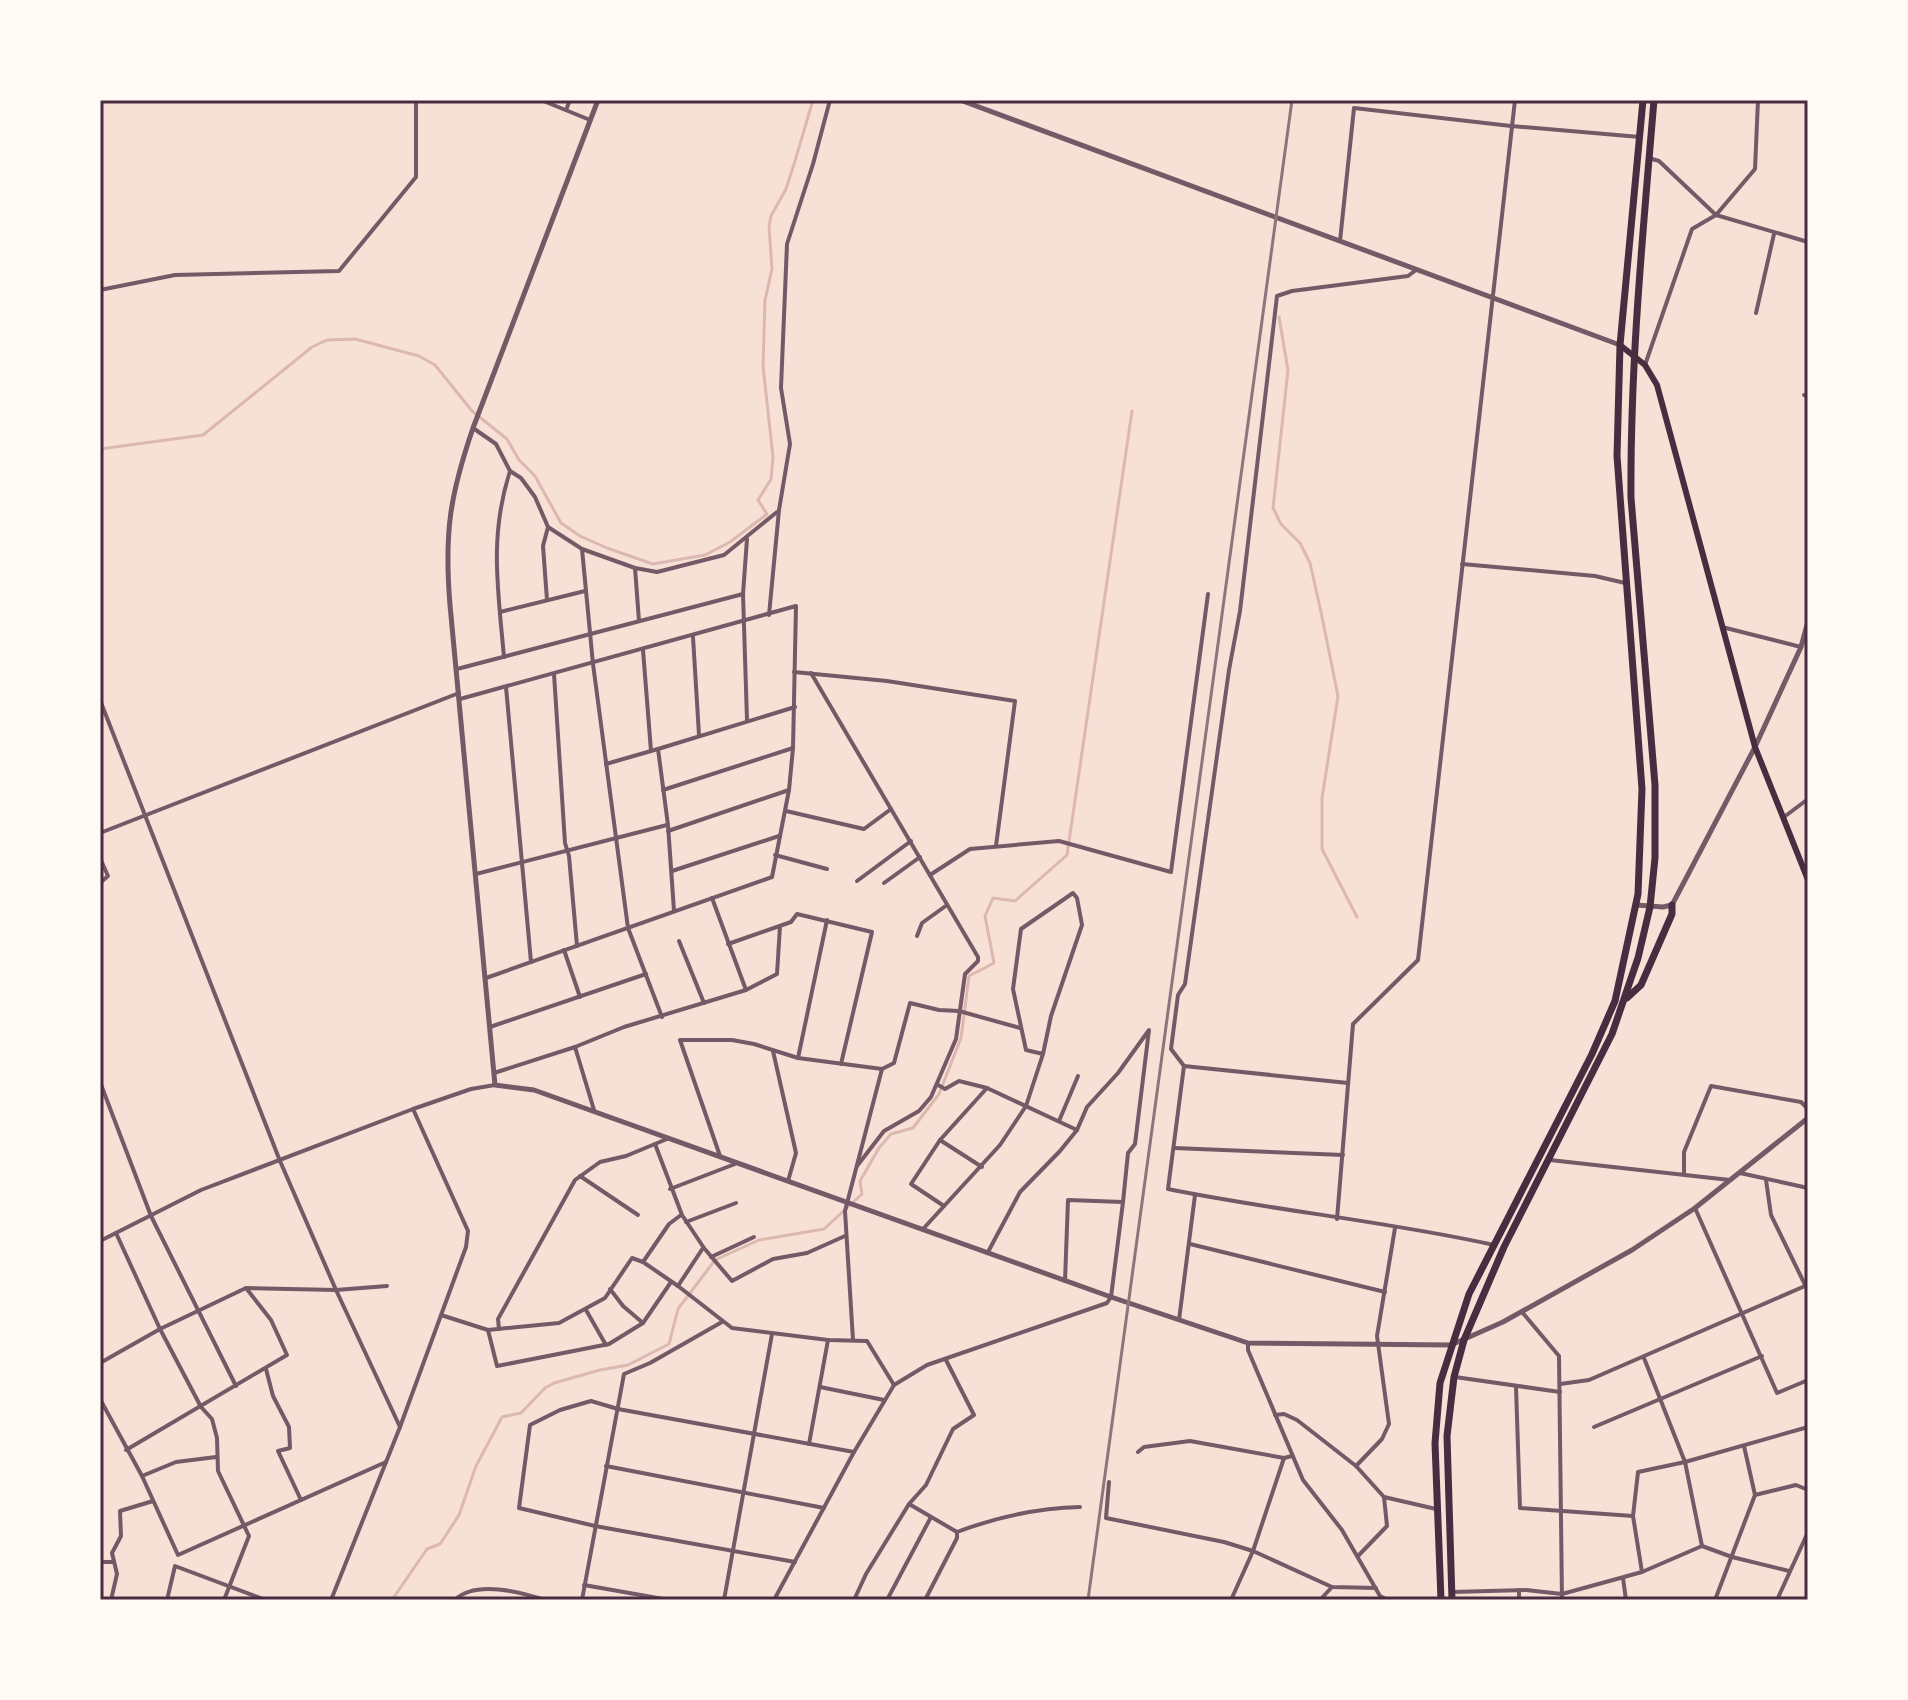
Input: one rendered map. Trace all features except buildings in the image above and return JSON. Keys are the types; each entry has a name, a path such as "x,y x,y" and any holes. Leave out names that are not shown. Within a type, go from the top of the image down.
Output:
{"highway":[{"path":"1441,1600 1435,1443 1440,1383 1469,1294 1592,1054 1615,1001 1636,905 1642,789 1617,456 1620,345 1643,100"},
{"path":"1452,1596 1447,1436 1454,1377 1464,1340 1504,1247 1601,1059 1625,1000 1650,907 1655,858 1655,785 1631,498 1635,358 1654,100"},
{"path":"1625,1000 1641,985 1672,914 1672,905"}],"main road":[{"path":"1620,345 1645,365 1657,385 1755,747 1808,880"}],"street":[{"path":"100,290 175,275 339,271 416,177 416,100"},
{"path":"541,100 590,120"},
{"path":"566,110 570,100"},
{"path":"495,1085 447,574 448,525 458,473 473,428 598,100"},
{"path":"769,615 779,510 790,444 781,388 787,244 830,100"},
{"path":"960,100 1620,345"},
{"path":"1337,1219 1353,1024 1418,960 1515,100"},
{"path":"1645,365 1692,229 1716,215 1755,169 1758,100"},
{"path":"1340,241 1354,108 1640,137"},
{"path":"1649,158 1659,161 1716,215 1808,242"},
{"path":"1756,313 1774,234"},
{"path":"1416,270 1408,276 1292,291 1277,296 1240,611 1185,984 1178,995 1171,1049 1184,1066 1168,1189 1494,1245"},
{"path":"473,428 496,444 510,471 521,478 535,497 548,527 582,549 635,568 657,572 724,555 779,510"},
{"path":"504,657 495,578 495,543 500,502 510,471"},
{"path":"547,600 543,546 548,527"},
{"path":"747,539 743,594 747,720"},
{"path":"582,549 593,664 628,928 662,1017"},
{"path":"1462,564 1595,576 1625,583"},
{"path":"635,568 639,621"},
{"path":"500,612 585,591"},
{"path":"457,669 743,594"},
{"path":"930,875 970,849 1059,841 1171,872 1208,594"},
{"path":"100,833 459,696 593,664 796,606 793,748 786,811 772,877 486,978"},
{"path":"1636,905 1672,905 1755,747 1801,647 1808,621"},
{"path":"1722,627 1801,647"},
{"path":"693,637 699,735"},
{"path":"643,650 651,751"},
{"path":"794,672 887,681 1015,701 996,847"},
{"path":"811,673 978,957 978,961 965,974 956,1039 938,1085 919,1111 884,1131 857,1166"},
{"path":"554,674 577,946"},
{"path":"506,687 531,962"},
{"path":"100,700 280,1161 400,1427"},
{"path":"606,764 795,707"},
{"path":"663,790 793,748"},
{"path":"658,749 674,912"},
{"path":"476,874 668,828 789,790"},
{"path":"1782,818 1808,799"},
{"path":"786,811 864,829 892,809"},
{"path":"672,871 779,836"},
{"path":"857,881 911,841"},
{"path":"775,855 827,869"},
{"path":"884,883 920,857"},
{"path":"100,858 108,876 100,883"},
{"path":"923,1229 982,1167 1026,1106 1043,1054 1051,1016 1082,925 1077,898 1073,893 1021,929 1013,989 1026,1050 1043,1054"},
{"path":"712,898 746,990"},
{"path":"917,936 922,923 947,905"},
{"path":"728,944 791,922 797,914 872,932 841,1064"},
{"path":"798,1058 827,920"},
{"path":"494,1073 575,1047 624,1027 746,990 777,974 780,926"},
{"path":"679,941 704,1003"},
{"path":"564,950 580,997"},
{"path":"490,1027 646,974"},
{"path":"720,1156 680,1040 720,1039 754,1044 798,1058 882,1069 894,1063 910,1003 959,1011 1020,1028"},
{"path":"774,1600 894,1385 927,1365 1107,1303 1111,1297 1128,1153 1135,1144 1149,1030 1118,1073 1087,1107 1077,1130 1020,1192 988,1252"},
{"path":"575,1047 594,1110"},
{"path":"773,1051 796,1153 788,1181"},
{"path":"1184,1066 1348,1083"},
{"path":"853,1340 845,1236 847,1201 882,1069"},
{"path":"1059,1121 1078,1076"},
{"path":"938,1085 945,1089 959,1081 987,1088 1077,1130"},
{"path":"100,1082 151,1216 236,1386"},
{"path":"100,1241 201,1190 413,1109 471,1089 495,1085 534,1090 594,1110 1065,1281 1248,1343 1451,1345 1522,1312 1632,1250 1695,1208 1808,1118"},
{"path":"1684,1173 1684,1152 1711,1086 1801,1102 1808,1109"},
{"path":"944,1206 911,1184 940,1140 987,1088"},
{"path":"331,1600 400,1427 466,1247 468,1231 413,1109"},
{"path":"499,1329 498,1319 575,1180 600,1162 669,1138"},
{"path":"940,1140 982,1167"},
{"path":"655,1144 682,1215 732,1281 773,1259 807,1253 845,1236"},
{"path":"1173,1148 1343,1155"},
{"path":"1550,1160 1731,1180"},
{"path":"670,1189 737,1163"},
{"path":"1740,1173 1808,1188"},
{"path":"580,1176 638,1215"},
{"path":"1560,1384 1589,1380 1807,1288 1771,1215 1766,1180"},
{"path":"1179,1320 1195,1194"},
{"path":"1065,1281 1068,1200 1123,1202"},
{"path":"686,1222 736,1203"},
{"path":"1695,1208 1777,1393 1808,1380"},
{"path":"643,1262 669,1224 682,1215"},
{"path":"1356,1466 1382,1439 1389,1424 1377,1336 1395,1228"},
{"path":"116,1233 160,1329 201,1407 212,1419 217,1438 218,1471 249,1536 224,1600"},
{"path":"711,1257 754,1237"},
{"path":"1190,1244 1385,1292"},
{"path":"678,1286 704,1248"},
{"path":"441,1315 488,1330 559,1323 605,1298 632,1258 678,1286 732,1328 828,1340 867,1341 894,1385"},
{"path":"488,1330 497,1366 606,1345 643,1323 671,1282"},
{"path":"100,1363 160,1329 246,1288 336,1290 387,1286"},
{"path":"126,1450 287,1355 271,1320 246,1288"},
{"path":"610,1289 623,1306 643,1323"},
{"path":"586,1310 606,1345"},
{"path":"1522,1312 1559,1356 1562,1597"},
{"path":"582,1600 624,1374 723,1322"},
{"path":"724,1600 772,1334"},
{"path":"809,1444 828,1340"},
{"path":"1248,1343 1248,1350 1303,1480 1342,1530 1380,1596 1388,1600"},
{"path":"1594,1427 1762,1356"},
{"path":"1643,1357 1685,1462 1702,1546"},
{"path":"854,1600 866,1574 909,1504 926,1485 953,1429 974,1415 946,1360"},
{"path":"266,1369 273,1396 289,1427 290,1448 278,1451 301,1500"},
{"path":"1454,1377 1560,1392"},
{"path":"820,1387 884,1400"},
{"path":"1516,1387 1520,1508 1633,1516"},
{"path":"100,1399 142,1476 178,1555 167,1600"},
{"path":"795,1562 595,1526 519,1508 530,1425 560,1410 591,1401 618,1409 854,1452"},
{"path":"1275,1415 1284,1414 1297,1420 1356,1466 1384,1497 1438,1510"},
{"path":"1642,1572 1633,1516 1638,1472 1808,1427"},
{"path":"1138,1452 1144,1447 1190,1441 1284,1458 1292,1456"},
{"path":"1715,1600 1755,1495 1744,1446"},
{"path":"142,1476 176,1462 216,1457"},
{"path":"1231,1600 1253,1551 1284,1458"},
{"path":"178,1555 386,1462"},
{"path":"606,1466 824,1508"},
{"path":"1109,1482 1106,1518 1224,1542 1253,1551 1332,1587 1376,1588"},
{"path":"1755,1495 1796,1485 1808,1490"},
{"path":"1358,1556 1387,1526 1384,1497"},
{"path":"111,1600 117,1574 112,1553 121,1536 120,1511 153,1501"},
{"path":"909,1504 957,1532 991,1520 1049,1508 1080,1507"},
{"path":"887,1600 931,1517"},
{"path":"925,1600 957,1538 957,1532"},
{"path":"1777,1600 1808,1532"},
{"path":"1452,1596 1519,1590 1562,1597 1642,1572 1702,1546 1789,1571"},
{"path":"100,1562 114,1562"},
{"path":"175,1566 266,1600"},
{"path":"1623,1578 1626,1600"},
{"path":"584,1585 669,1600"},
{"path":"1320,1600 1332,1587"},
{"path":"455,1600 465,1593 496,1589 521,1592 545,1600"},
{"path":"1519,1590 1519,1600"}],"waterway":[{"path":"100,449 203,435 312,347 327,340 355,339 419,356 435,365 472,411 507,439 519,460 535,476 561,523 580,536 653,564 705,555 730,542 767,514 758,500 771,479 773,457 763,366 765,300 772,269 769,227 771,216 786,189 813,100"},
{"path":"1279,317 1288,370 1273,508 1281,524 1300,543 1310,563 1321,612 1338,696 1322,798 1322,849 1357,917"},
{"path":"392,1600 427,1549 440,1544 459,1515 476,1466 502,1417 521,1413 554,1383 628,1365 669,1344 678,1309 715,1260 759,1240 824,1229 862,1194 860,1181 879,1148 891,1134 913,1128 939,1094 961,1038 969,976 994,963 985,916 993,898 1015,901 1067,855 1132,411"}],"railway":[{"path":"1088,1600 1292,100"}]}
